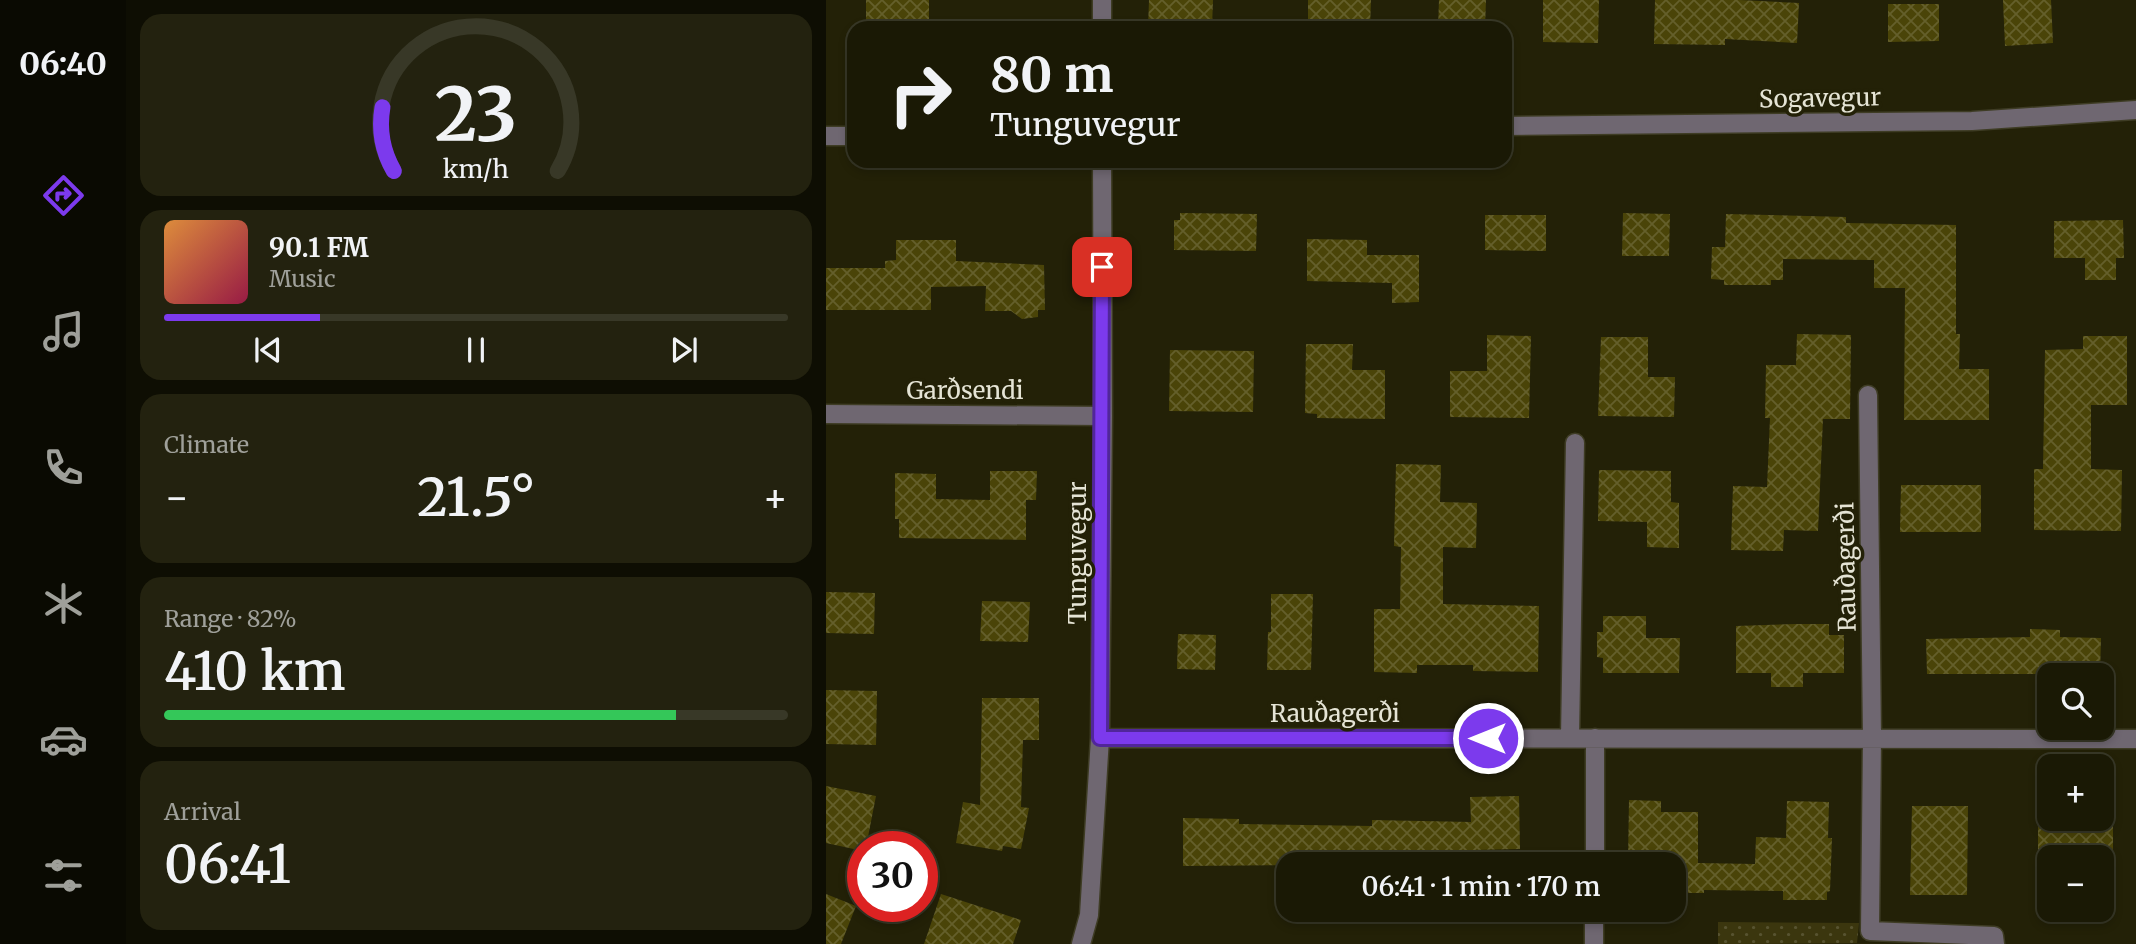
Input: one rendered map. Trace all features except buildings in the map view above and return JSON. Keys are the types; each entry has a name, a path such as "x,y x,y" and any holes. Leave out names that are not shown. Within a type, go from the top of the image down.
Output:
{"street":[{"path":"1101,0 1102,21"},
{"name":"Sogavegur","path":"1512,126 1972,121 2136,110"},
{"path":"826,136 847,136"},
{"name":"Tunguvegur","path":"1081,944 1089,915 1100,738 1102,168"},
{"name":"Rauðagerði","path":"1868,396 1872,738 1870,931 1994,936 1995,944"},
{"name":"Garðsendi","path":"826,414 1103,416"},
{"path":"1570,738 1575,443"},
{"name":"Rauðagerði","path":"1100,738 2136,738"},
{"path":"1595,738 1595,852"},
{"path":"1594,922 1594,944"}],"shaded area":[{"path":"1718,922 1859,923 1857,943 1890,943 1718,944"}],"route":[{"path":"1102,267 1100,738 1488,738"}]}
